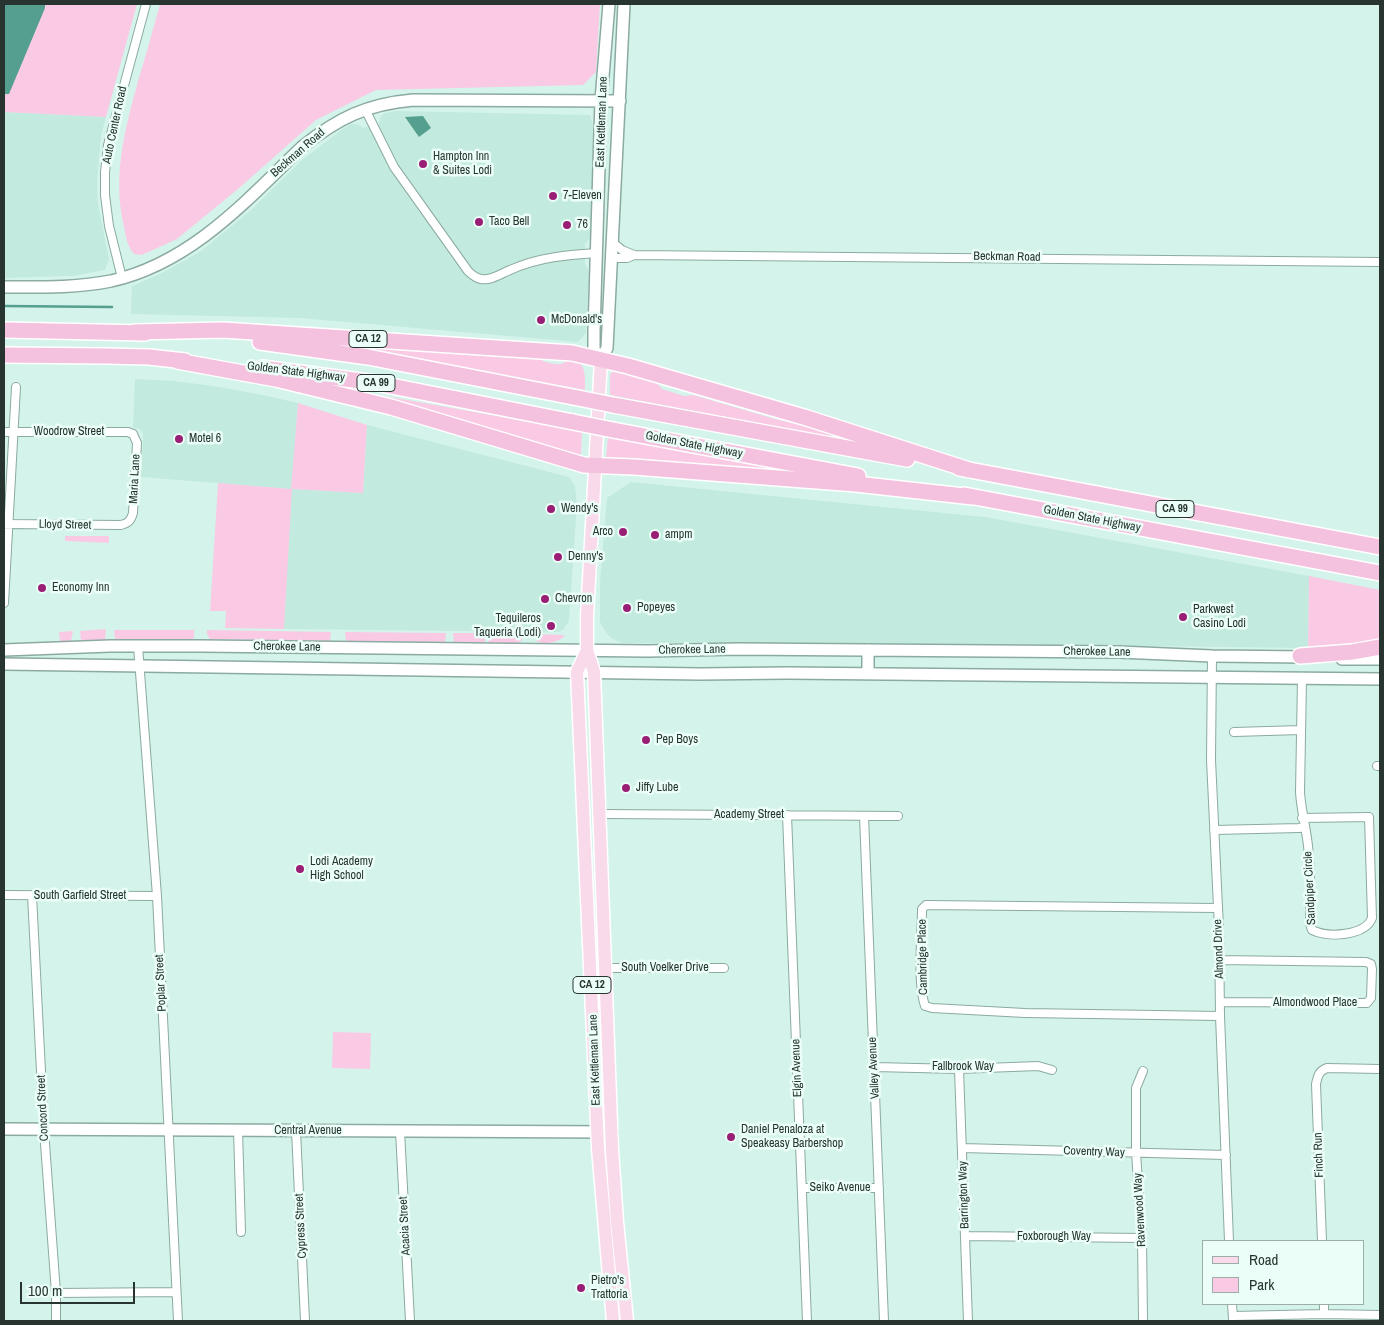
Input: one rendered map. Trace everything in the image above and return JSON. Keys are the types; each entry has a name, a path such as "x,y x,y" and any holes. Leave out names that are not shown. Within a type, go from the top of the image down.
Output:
{"highway":[{"name":"Golden State Highway","path":"4,330 135,332 311,348 368,357 614,405 1380,548"},
{"name":"CA 12","path":"135,332 224,330 572,353 601,359"},
{"name":"Golden State Highway","path":"4,355 116,356 177,360 339,377 1380,573"},
{"path":"601,359 806,418 969,470"},
{"path":"177,360 276,379 391,407 594,466 644,467 827,482 973,497"},
{"path":"1300,656 1380,648"}],"main road":[{"name":"East Kettleman Lane","path":"601,359 594,350 602,100 609,4"},
{"name":"East Kettleman Lane","path":"624,4 607,348 601,359 594,466 587,608 587,650 594,672 612,1132 617,1222 627,1321"},
{"name":"Beckman Road","path":"4,287 70,286 122,278 174,256 205,237 222,223 302,146 330,125 365,109 397,101 413,100 620,101"},
{"path":"599,193 604,205 604,242 612,258"},
{"path":"597,252 604,260 602,317 608,326"},
{"name":"Cherokee Lane","path":"4,650 138,646 648,651 738,649 1119,652 1212,656 1300,656 1335,659 1380,659"},
{"name":"East Kettleman Lane","path":"587,650 577,672 602,1208 613,1321"},
{"path":"868,650 868,674"},
{"name":"Cherokee Lane","path":"4,664 577,672 1380,679"},
{"name":"Central Avenue","path":"4,1129 612,1132"}],"street":[{"name":"Auto Center Road","path":"122,278 108,226 105,172 108,146 146,4"},
{"path":"365,109 394,167 468,271 475,277 482,279 490,278 519,266 555,256 597,252"},
{"name":"Beckman Road","path":"612,242 622,250 634,255 1380,262"},
{"name":"Beckman Road","path":"612,258 627,258 634,255"},
{"path":"4,603 6,524 16,387"},
{"name":"Woodrow Street","path":"4,432 128,432 133,434"},
{"name":"Maria Lane","path":"127,524 131,520 133,513 137,443 133,434"},
{"name":"Lloyd Street","path":"6,524 127,524"},
{"name":"Poplar Street","path":"138,646 157,896 178,1321"},
{"name":"Almond Drive","path":"1212,656 1210,760 1220,960 1220,1016 1229,1240"},
{"path":"1214,830 1304,827 1300,792 1302,678"},
{"path":"1234,732 1302,730"},
{"name":"Academy Street","path":"600,814 898,816"},
{"name":"Elgin Avenue","path":"787,815 807,1321"},
{"name":"Valley Avenue","path":"864,816 884,1321"},
{"name":"Sandpiper Circle","path":"1302,818 1369,816 1372,918 1370,924 1364,929 1351,933 1319,934 1312,930 1310,924 1308,847 1304,827"},
{"name":"South Garfield Street","path":"4,895 157,896"},
{"name":"Concord Street","path":"32,895 44,1130 56,1293 56,1321"},
{"name":"Cambridge Place","path":"1217,908 926,905 922,909 922,998 925,1006 932,1008 1025,1013 1220,1016"},
{"name":"Almondwood Place","path":"1220,960 1366,962 1371,964 1372,969 1371,998 1367,1003 1220,1002"},
{"name":"South Voelker Drive","path":"605,968 724,968"},
{"name":"Fallbrook Way","path":"874,1066 960,1068 1038,1066 1052,1070"},
{"name":"Barrington Way","path":"960,1068 968,1321"},
{"name":"Finch Run","path":"1322,1240 1316,1084 1318,1075 1327,1068 1379,1069"},
{"name":"Ravenwood Way","path":"1143,1071 1136,1088 1136,1153 1142,1238 1143,1321"},
{"path":"238,1130 241,1232"},
{"name":"Cypress Street","path":"296,1131 305,1321"},
{"name":"Acacia Street","path":"400,1131 410,1321"},
{"name":"Coventry Way","path":"962,1148 1226,1154"},
{"name":"Seiko Avenue","path":"802,1188 879,1188"},
{"name":"Foxborough Way","path":"966,1236 1142,1238"},
{"path":"56,1293 176,1292"},
{"path":"1232,1305 1233,1319 1324,1314 1379,1315"},
{"path":"1324,1305 1324,1314"}],"shaded area":[{"path":"4,4 45,4 9,94 4,94"},
{"path":"394,111 590,115 596,136 590,238 585,244 585,264 589,271 586,333 578,342 300,318 131,314 132,286 164,272 201,251 251,210 302,160 341,130 351,124 358,124 363,128 379,124 383,114"},
{"path":"4,112 106,117 101,136 97,183 98,204 109,259 105,270 72,276 4,278"},
{"path":"423,116 431,128 419,137 405,117"},
{"path":"135,379 213,386 298,403 292,489 363,493 367,425 569,477 575,486 577,504 569,621 564,629 559,632 284,629 291,489 141,477 143,435 140,429 133,428"},
{"path":"631,482 985,517 1309,576 1308,648 980,644 622,643 611,638 600,622 600,582 607,498"}],"green space":[{"path":"4,4 137,4 106,117 4,112"},
{"path":"160,4 600,4 596,72 583,85 376,90 316,120 238,189 177,239 142,255 134,254 127,241 121,208 120,171 129,117"},
{"path":"313,341 535,357 558,364 574,360 582,365 584,370 585,390"},
{"path":"617,371 657,383 662,389 684,396 693,395 775,419 832,432 831,437 610,395 610,375 612,372"},
{"path":"356,391 582,431 581,454 578,456 355,396"},
{"path":"298,403 367,425 363,493 292,489 284,629 225,628 226,611 210,611 218,483 291,489"},
{"path":"608,437 794,472 657,461 650,465 608,461 606,457"},
{"path":"65,536 109,536 109,543 65,541"},
{"path":"1309,576 1380,590 1380,641 1355,646 1308,648"},
{"path":"106,629 105,640 81,640 80,631"},
{"path":"114,630 194,630 194,638 115,639"},
{"path":"207,630 331,632 330,641 210,639"},
{"path":"73,631 71,641 60,641 59,632"},
{"path":"345,632 446,633 445,642 346,641"},
{"path":"453,633 485,633 485,643 454,642"},
{"path":"488,633 522,634 522,640 518,643 488,643"},
{"path":"535,634 565,636 555,642 543,643 536,641"},
{"path":"333,1032 371,1033 370,1069 332,1068"}],"waterway":[{"path":"4,306 112,307"}],"place":[{"name":"Hampton Inn & Suites Lodi","path":"423,164"},
{"name":"7-Eleven","path":"553,196"},
{"name":"Taco Bell","path":"479,222"},
{"name":"76","path":"567,225"},
{"name":"McDonald's","path":"541,320"},
{"name":"Motel 6","path":"179,439"},
{"name":"Wendy's","path":"551,509"},
{"name":"Arco","path":"623,532"},
{"name":"ampm","path":"655,535"},
{"name":"Denny's","path":"558,557"},
{"name":"Economy Inn","path":"42,588"},
{"name":"Chevron","path":"545,599"},
{"name":"Popeyes","path":"627,608"},
{"name":"Parkwest Casino Lodi","path":"1183,617"},
{"name":"Tequileros Taqueria (Lodi)","path":"551,626"},
{"name":"Pep Boys","path":"646,740"},
{"name":"Jiffy Lube","path":"626,788"},
{"name":"Lodi Academy High School","path":"300,869"},
{"name":"Daniel Penaloza at Speakeasy Barbershop","path":"731,1137"},
{"name":"Pietro's Trattoria","path":"581,1288"}]}
